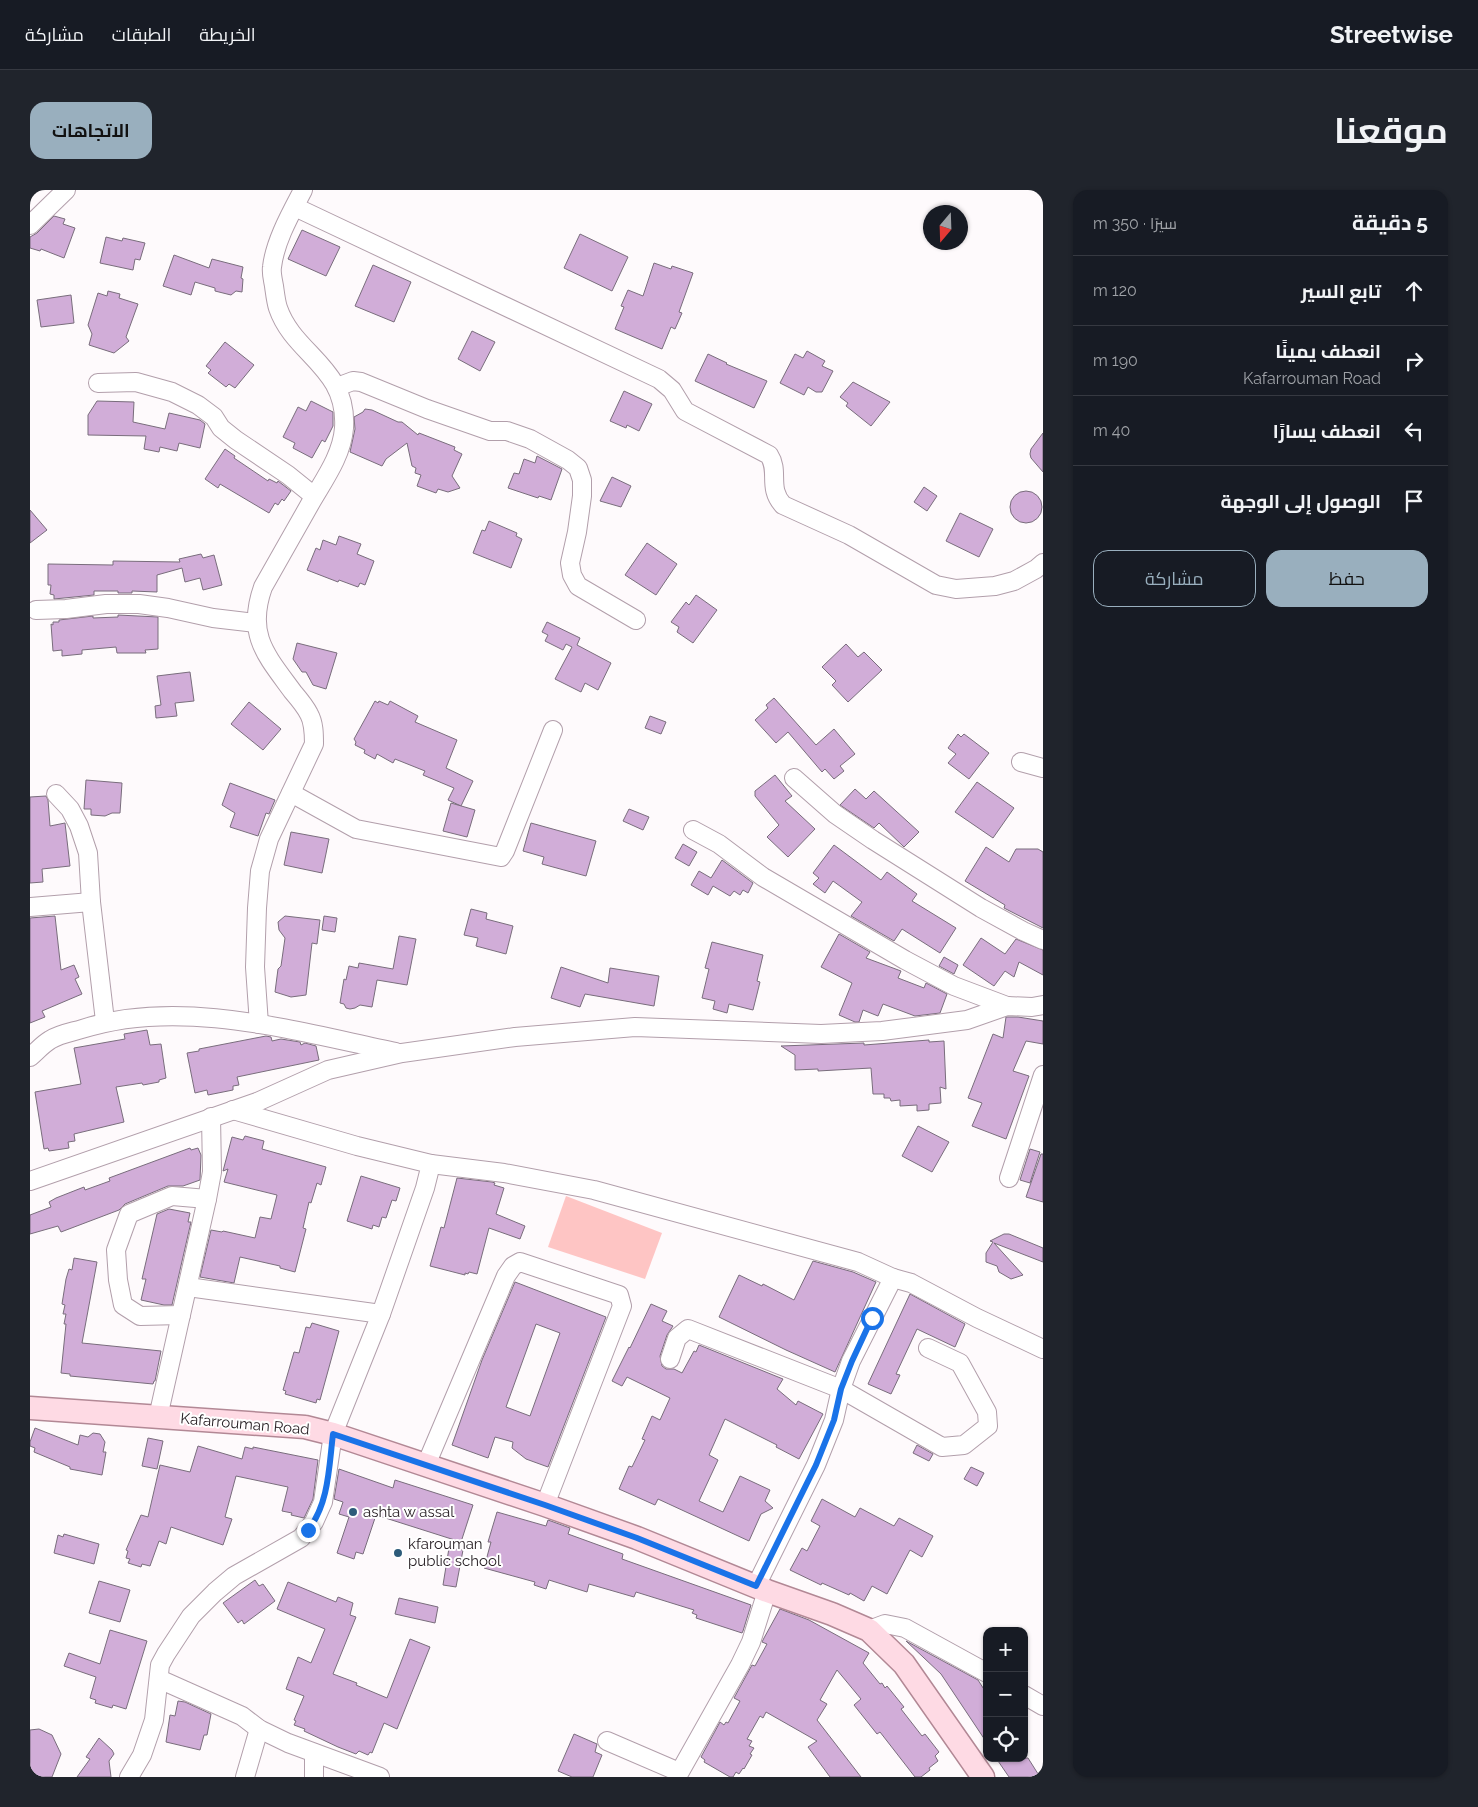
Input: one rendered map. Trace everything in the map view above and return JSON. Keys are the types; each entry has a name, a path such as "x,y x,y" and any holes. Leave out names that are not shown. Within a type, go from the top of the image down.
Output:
{"main road":[{"name":"Kafarrouman Road","path":"30,1408 305,1427 333,1434 426,1465 637,1538 832,1614 868,1630 904,1664 984,1777"}],"street":[{"path":"30,225 66,190"},
{"path":"259,1024 254,967 260,871 269,839 314,744 314,732 310,714 269,660 259,638 256,623 258,600 263,587 333,462 340,447 344,429 343,411 337,386 288,327 278,309 272,268 287,221 303,190"},
{"path":"294,207 659,379 672,390 686,411 768,455 774,462 773,486 776,498 782,505 849,535 936,585 956,589 995,586 1014,581 1043,563"},
{"path":"337,386 354,381 361,382 490,432 506,431 530,439 568,460 578,468 582,480 577,532 570,563 572,575 578,586 636,620"},
{"path":"98,383 136,382 172,392 198,405 214,417 221,428 236,440 288,475 314,496"},
{"path":"36,610 66,609 106,604 139,604 213,618 256,623"},
{"path":"291,794 356,829 501,857 505,852 553,730"},
{"path":"1021,762 1043,768"},
{"path":"794,778 835,814 873,840 981,908 1043,940"},
{"path":"56,794 70,809 88,853 91,902 105,1022"},
{"path":"693,830 719,844 763,877 905,960 954,986 1007,1006 1032,1007 1043,1005"},
{"path":"30,906 91,902"},
{"path":"30,1181 257,1102 328,1070 402,1053 515,1037 635,1027 821,1034 882,1031 967,1020 1007,1006"},
{"path":"30,1057 51,1039 105,1022 143,1017 207,1017 259,1024 402,1053"},
{"path":"1009,1178 1043,1075"},
{"path":"233,1110 357,1146 431,1164 504,1173 594,1190 858,1262 893,1278 911,1283 977,1318 1041,1346"},
{"path":"158,1417 212,1172 211,1117"},
{"path":"129,1777 142,1755 154,1720 160,1666 191,1616 234,1576 301,1538 314,1522 323,1502 333,1434 381,1314 425,1188 431,1164"},
{"path":"181,1315 140,1316 124,1305 118,1280 116,1250 129,1214 172,1196 207,1199"},
{"path":"426,1465 506,1276 513,1266 520,1262 619,1295 622,1306 545,1505"},
{"path":"606,1741 678,1775 751,1642 762,1588 834,1420 841,1389 852,1361 893,1278"},
{"path":"188,1287 381,1314"},
{"path":"670,1359 677,1338 688,1329 841,1389 942,1447 964,1445 988,1426 987,1412 960,1363 928,1348"},
{"path":"868,1630 884,1624 905,1628 985,1672"},
{"path":"159,1679 242,1716 259,1729 314,1753 380,1777"},
{"path":"1028,1697 1043,1706"},
{"path":"245,1777 259,1729"},
{"path":"314,1753 314,1777"}],"shaded area":[{"path":"566,1196 662,1233 645,1279 548,1247"}],"building":[{"path":"54,216 65,219 63,224 75,228 64,258 41,249 40,251 30,248 30,237 37,233"},
{"path":"302,230 340,247 326,276 288,259"},
{"path":"580,234 628,257 612,291 564,268"},
{"path":"106,237 122,241 123,238 145,243 140,260 135,259 133,270 100,263"},
{"path":"174,255 209,268 212,259 243,267 241,278 243,279 242,292 236,291 231,295 215,291 215,288 195,282 191,295 163,286"},
{"path":"654,263 671,269 672,266 693,273 679,312 682,313 675,329 671,327 662,349 615,329 624,307 621,306 628,290 643,296"},
{"path":"373,265 411,282 394,322 355,306"},
{"path":"108,291 120,294 119,298 138,304 126,337 129,341 114,353 89,345 92,334 88,325 98,293 107,296"},
{"path":"71,295 74,323 41,327 37,300"},
{"path":"472,331 495,342 480,371 458,359"},
{"path":"225,342 254,365 235,388 229,384 226,387 208,373 211,370 206,366"},
{"path":"807,351 825,361 822,366 833,371 822,392 816,392 808,387 804,395 780,383 795,354 803,358"},
{"path":"708,354 726,364 767,381 754,408 695,381"},
{"path":"853,382 890,402 871,426 846,406 848,403 840,397"},
{"path":"624,391 652,404 639,431 627,425 626,428 610,421"},
{"path":"97,401 134,402 133,422 165,429 169,413 200,420 205,424 200,448 179,443 177,451 160,447 159,452 144,449 146,436 88,435 88,415"},
{"path":"311,401 333,412 333,426 325,442 322,440 312,458 293,448 295,443 283,437 298,407 306,411"},
{"path":"365,409 402,422 418,435 419,433 455,447 454,450 462,454 452,476 460,488 448,492 438,489 436,493 417,486 421,475 415,473 416,468 412,466 407,443 386,459 382,466 350,452 355,429 354,417"},
{"path":"1043,433 1043,472 1031,458 1030,454 1031,449"},
{"path":"225,449 235,456 234,458 268,481 269,479 277,483 278,481 291,491 284,501 282,499 278,505 275,503 269,513 220,484 218,488 205,479"},
{"path":"537,456 562,469 551,500 539,496 538,498 508,488 514,473 519,474 524,459 535,463"},
{"path":"612,477 631,486 621,507 600,501"},
{"path":"924,487 937,496 927,511 914,502"},
{"path":"1026,491 1032,492 1037,496 1041,501 1041,513 1037,518 1032,522 1026,523 1020,522 1015,518 1011,513 1010,507 1011,501 1015,496 1020,492"},
{"path":"30,510 47,530 30,543"},
{"path":"960,513 993,529 979,557 946,541"},
{"path":"489,521 517,533 516,536 522,539 511,568 473,553 482,530 485,531"},
{"path":"339,536 361,544 357,554 374,561 365,585 360,583 358,587 339,580 338,582 307,570 316,548 320,550 323,540 336,545"},
{"path":"647,543 677,564 656,595 625,575"},
{"path":"201,554 203,558 214,555 222,585 203,590 200,578 185,582 182,568 157,575 157,592 132,591 132,593 118,593 118,591 94,591 94,595 54,599 54,595 50,594 51,585 48,585 48,564 113,565 113,561 180,562 179,559"},
{"path":"696,595 717,610 693,643 677,632 679,627 671,622 686,602 689,605"},
{"path":"118,615 158,617 158,649 145,650 146,653 117,653 116,647 82,650 82,654 62,656 62,650 53,651 51,624 53,625 53,622 93,616 93,618 118,617"},
{"path":"547,622 580,638 577,645 611,663 598,690 585,683 581,692 555,679 572,647 566,644 563,650 545,641 548,635 542,632"},
{"path":"297,643 337,653 326,689 313,685 306,672 302,672 293,659"},
{"path":"846,644 858,657 864,652 882,670 848,702 832,685 836,681 822,667"},
{"path":"190,672 194,701 175,703 177,716 156,718 155,706 161,705 157,676"},
{"path":"774,698 816,745 834,729 855,754 840,766 844,771 834,779 825,769 822,772 788,732 776,743 755,720 768,708 766,705"},
{"path":"375,701 388,705 390,701 418,716 415,722 457,740 446,768 473,781 461,806 448,800 454,788 423,775 425,771 395,759 393,763 377,754 375,759 364,753 365,750 355,745 354,739"},
{"path":"249,702 281,729 263,750 231,724"},
{"path":"650,716 666,722 661,734 645,728"},
{"path":"958,734 961,737 964,734 989,753 969,779 948,763 956,754 948,748"},
{"path":"775,775 792,796 785,801 815,829 788,857 767,837 779,825 755,796 755,791"},
{"path":"86,780 122,783 120,813 112,813 105,816 91,815 91,809 84,809"},
{"path":"977,782 1014,808 993,838 955,812"},
{"path":"230,783 275,800 269,814 266,813 258,836 230,827 235,813 222,805"},
{"path":"855,789 866,799 874,791 919,832 904,847 879,823 874,828 840,805"},
{"path":"46,796 50,826 65,823 70,866 42,869 43,882 30,883 30,797"},
{"path":"451,803 475,810 467,837 443,831"},
{"path":"629,809 649,817 643,830 623,821"},
{"path":"531,823 596,841 586,876 542,864 544,857 523,851"},
{"path":"291,832 329,839 322,873 284,865"},
{"path":"683,844 697,852 689,866 675,858"},
{"path":"834,845 881,880 887,872 917,894 912,901 956,928 940,953 902,929 894,941 851,916 862,902 833,881 825,893 813,884 819,878 813,873"},
{"path":"986,847 1009,862 1016,849 1038,849 1043,852 1043,928 1004,908 1005,905 965,881"},
{"path":"722,860 753,883 748,893 743,890 740,895 734,891 730,896 713,886 708,895 691,885 699,871 711,878"},
{"path":"471,909 487,913 486,919 513,926 506,954 476,946 478,938 464,935"},
{"path":"55,916 61,970 74,965 79,977 75,979 82,994 42,1011 45,1017 30,1023 30,918"},
{"path":"285,916 320,920 317,944 312,943 306,995 291,997 275,992 285,938 279,930 278,922"},
{"path":"324,916 337,918 335,932 322,930"},
{"path":"839,934 870,952 866,958 901,971 898,978 924,988 926,983 947,994 940,1013 915,1016 883,1004 878,1016 863,1010 859,1022 839,1015 852,983 821,967"},
{"path":"399,936 416,939 407,985 377,980 372,1007 360,1005 355,1008 346,1008 344,1004 340,1003 344,979 346,980 349,966 358,968 359,963 393,969"},
{"path":"981,938 1005,954 1016,939 1043,950 1043,975 1019,962 1014,977 1005,971 994,986 963,965"},
{"path":"712,942 763,955 757,981 760,982 753,1010 729,1004 727,1013 713,1009 715,1001 702,998 709,969 705,968"},
{"path":"944,957 958,965 954,974 939,966"},
{"path":"561,967 608,983 610,968 659,976 654,1006 585,994 580,1007 551,998"},
{"path":"1006,1017 1043,1021 1043,1044 1026,1041 1013,1071 1029,1076 1006,1139 972,1126 982,1103 968,1098 993,1034 1003,1038"},
{"path":"147,1030 150,1045 161,1044 166,1078 159,1080 159,1082 143,1085 142,1083 116,1087 124,1122 74,1134 75,1141 68,1142 69,1148 49,1151 48,1148 44,1149 35,1092 81,1084 74,1048 125,1039 124,1034"},
{"path":"266,1036 271,1037 272,1041 281,1039 300,1042 301,1045 305,1043 316,1046 319,1060 237,1077 239,1085 233,1086 233,1090 208,1095 207,1090 195,1093 187,1053"},
{"path":"929,1040 929,1042 944,1041 946,1089 940,1087 941,1103 929,1104 929,1110 917,1111 917,1105 900,1106 900,1100 891,1101 890,1098 884,1098 884,1094 873,1094 871,1068 818,1071 818,1069 795,1070 795,1055 781,1046 864,1043 864,1045"},
{"path":"918,1126 949,1142 932,1172 902,1156"},
{"path":"245,1136 264,1141 262,1149 326,1167 321,1185 317,1183 311,1203 309,1202 303,1228 306,1229 295,1272 280,1268 280,1266 240,1257 234,1283 200,1277 211,1230 255,1238 260,1217 271,1219 277,1195 224,1182 228,1169 223,1171 232,1137 243,1140"},
{"path":"190,1148 191,1150 198,1148 201,1155 200,1180 183,1186 168,1186 125,1204 119,1210 61,1232 58,1226 30,1234 30,1215 51,1207 49,1202 56,1198 84,1187 85,1190 110,1181 109,1178"},
{"path":"1030,1149 1040,1152 1030,1183 1020,1180"},
{"path":"1041,1154 1043,1154 1043,1202 1026,1197"},
{"path":"361,1176 400,1188 396,1201 392,1200 386,1218 382,1217 379,1227 373,1225 372,1229 347,1221"},
{"path":"457,1178 492,1182 495,1183 494,1185 504,1188 496,1214 525,1226 520,1239 489,1228 477,1274 469,1272 468,1274 465,1273 465,1275 430,1266 441,1227 444,1228"},
{"path":"169,1209 190,1213 188,1222 191,1222 172,1305 164,1305 141,1300 146,1279 142,1279 157,1214"},
{"path":"1004,1234 1009,1234 1043,1248 1043,1262 994,1243 1023,1275 1011,1279 999,1272 997,1266 986,1262 986,1253 993,1242 990,1241"},
{"path":"74,1258 97,1262 82,1343 161,1351 153,1384 70,1376 70,1374 61,1373 66,1324 64,1324 66,1314 63,1314 65,1305 62,1304 66,1279 69,1269 72,1270"},
{"path":"813,1261 853,1272 876,1282 835,1372 719,1317 739,1275 762,1286 763,1284 794,1300"},
{"path":"515,1282 606,1317 548,1467 526,1459 512,1448 513,1442 495,1437 488,1458 452,1445 482,1360","holes":["536,1324 560,1333 530,1416 506,1407"]},
{"path":"910,1294 965,1324 955,1347 917,1329 896,1374 900,1375 891,1394 868,1384"},
{"path":"651,1304 667,1311 662,1321 673,1326 667,1335 660,1356 662,1366 666,1369 674,1369 682,1373 699,1345 783,1379 777,1389 796,1405 798,1401 823,1414 799,1459 776,1447 777,1445 725,1419 709,1455 718,1460 699,1501 723,1512 740,1476 770,1490 765,1501 773,1508 761,1514 749,1541 658,1499 655,1505 619,1489 629,1466 632,1467 645,1440 642,1439 652,1416 660,1420 670,1398 627,1377 622,1386 612,1381"},
{"path":"312,1323 339,1331 320,1400 317,1399 316,1403 285,1394 286,1391 283,1390 294,1352 299,1353 306,1327 310,1328"},
{"path":"35,1428 78,1445 80,1435 88,1437 93,1433 100,1434 105,1442 103,1452 106,1452 102,1475 70,1469 70,1467 34,1452 35,1448 30,1446 30,1442"},
{"path":"148,1438 163,1441 157,1469 142,1466"},
{"path":"917,1445 933,1454 929,1461 913,1453"},
{"path":"198,1446 242,1459 245,1447 253,1449 253,1447 318,1460 313,1499 304,1518 282,1511 288,1487 236,1476 225,1517 232,1519 223,1545 171,1527 166,1544 159,1541 150,1566 142,1564 141,1567 128,1563 130,1559 126,1558 128,1551 126,1550 141,1515 148,1517 160,1465 190,1472"},
{"path":"971,1467 984,1473 977,1486 964,1479"},
{"path":"339,1469 393,1488 395,1480 473,1505 461,1542 376,1515 363,1554 356,1552 354,1559 337,1553 349,1517 339,1514 343,1502 334,1499"},
{"path":"822,1499 855,1517 860,1508 894,1526 899,1518 933,1536 922,1557 910,1550 887,1594 872,1586 864,1601 850,1593 849,1595 822,1583 821,1585 790,1570 802,1548 807,1551 820,1526 811,1521"},
{"path":"497,1512 546,1526 548,1520 570,1528 568,1534 623,1554 622,1559 751,1605 743,1631 742,1633 696,1618 697,1615 692,1613 694,1610 636,1592 634,1597 589,1584 587,1592 549,1580 546,1589 534,1585 535,1582 484,1568 491,1542 488,1542"},
{"path":"64,1534 99,1544 94,1564 54,1553 58,1535 63,1537"},
{"path":"449,1548 463,1550 456,1587 443,1585"},
{"path":"255,1580 259,1586 263,1584 275,1601 244,1624 242,1620 238,1623 223,1603"},
{"path":"99,1581 130,1590 120,1622 89,1613"},
{"path":"288,1582 336,1602 338,1597 353,1603 350,1615 356,1617 333,1674 357,1683 356,1685 387,1698 410,1639 430,1647 397,1729 384,1723 372,1753 370,1752 368,1755 359,1751 356,1754 338,1747 294,1725 296,1721 294,1720 304,1696 286,1689 298,1657 311,1663 325,1629 277,1609"},
{"path":"399,1598 438,1607 435,1623 395,1614"},
{"path":"780,1609 809,1620 869,1653 863,1663 880,1684 882,1683 885,1688 887,1686 904,1707 901,1709 922,1736 925,1734 939,1752 935,1756 938,1761 929,1768 930,1770 921,1777 915,1777 880,1732 877,1734 854,1705 861,1699 837,1670 820,1700 827,1704 817,1720 861,1777 830,1777 808,1747 817,1741 766,1712 763,1718 760,1716 747,1739 752,1741 749,1746 754,1748 744,1769 739,1774 736,1772 733,1777 730,1777 704,1762 705,1760 701,1757 720,1722 724,1725 726,1722 728,1723 740,1701 734,1698 752,1665 755,1666 767,1644 762,1642"},
{"path":"110,1630 147,1641 126,1709 113,1705 112,1708 95,1703 96,1700 90,1698 96,1677 64,1666 69,1653 100,1664"},
{"path":"906,1641 978,1680 983,1688 983,1737 941,1674"},
{"path":"178,1701 185,1702 211,1714 207,1735 204,1735 200,1750 166,1742 170,1715 175,1716"},
{"path":"39,1729 52,1735 61,1754 52,1777 37,1777 30,1772 30,1730"},
{"path":"574,1734 597,1744 595,1752 602,1755 593,1777 572,1777 558,1771"},
{"path":"99,1738 114,1754 109,1761 111,1777 77,1777 90,1759 86,1757"},
{"path":"1028,1758 1040,1777 1009,1777 999,1762 1028,1762"}],"place":[{"name":"ashta w assal","path":"353,1512"},
{"name":"kfarouman public school","path":"398,1553"}],"route":[{"path":"308,1530 314,1522 323,1502 333,1434 637,1538 756,1586 816,1465 834,1420 841,1389 872,1318"}]}
